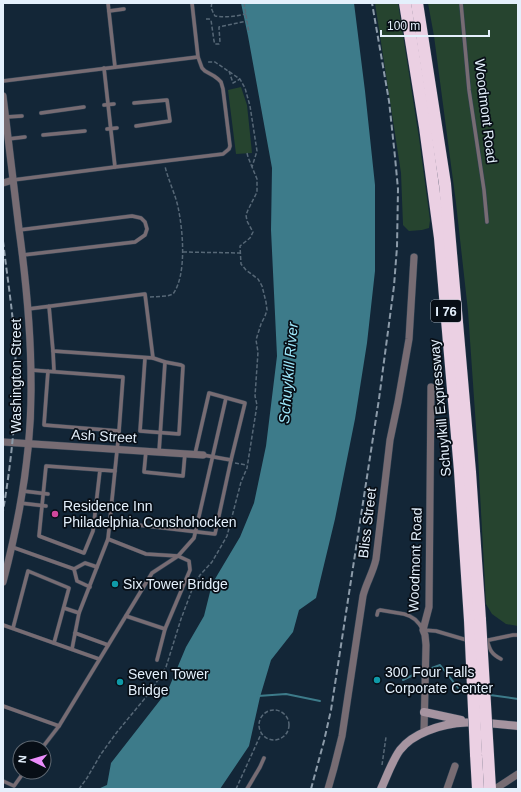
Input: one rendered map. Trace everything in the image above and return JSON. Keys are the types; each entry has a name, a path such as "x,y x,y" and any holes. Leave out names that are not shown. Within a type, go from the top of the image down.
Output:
{"highway":[{"name":"Schuylkill Expressway","path":"405,3 425,127 440,238 460,471 475,620"},
{"name":"Schuylkill Expressway","path":"416,3 445,184 470,472 475,620 482,755 478,789"},
{"name":"Schuylkill Expressway","path":"482,755 494,788"}],"main road":[{"path":"424,712 470,722"},
{"path":"381,789 400,751 410,740 424,732 442,725 460,722 518,726"}],"street":[{"name":"Washington Street","path":"3,96 23,255 30,328 32,383 29,444 12,547 3,582"},
{"path":"3,182 13,180"},
{"name":"Bliss Street","path":"328,789 342,736 364,608 364,592 373,572 390,440 409,338 414,257"},
{"name":"Woodmont Road","path":"424,732 426,640 423,630 428,607 431,387"},
{"name":"Ash Street","path":"3,442 203,455"},
{"path":"447,789 455,766"},
{"path":"494,788 518,774"}],"lane":[{"path":"108,3 115,67"},
{"path":"13,180 223,154 229,149 230,146 221,82 214,76 205,72 202,68 198,57 192,3"},
{"name":"Woodmont Road","path":"461,3 469,90 484,190 487,222"},
{"path":"109,11 124,10"},
{"path":"3,81 198,57"},
{"path":"104,68 108,129 115,167"},
{"path":"134,103 167,100 170,121 136,126"},
{"path":"106,105 114,104"},
{"path":"41,113 84,107"},
{"path":"6,118 22,116"},
{"path":"108,129 118,128"},
{"path":"43,135 85,131"},
{"path":"8,139 24,137"},
{"path":"19,230 132,216 141,218 145,222 147,229 145,235 136,242 23,255"},
{"path":"28,309 145,294 153,358"},
{"path":"49,306 54,371"},
{"path":"53,351 153,358 183,366 179,434 140,431 145,358"},
{"path":"158,452 165,362"},
{"path":"31,370 123,377 108,539 79,613 72,649"},
{"path":"48,371 44,425 119,431"},
{"path":"138,525 215,534 245,403 209,394 195,454"},
{"path":"48,740 59,726 152,573 178,556 194,538 226,398"},
{"path":"146,451 144,472 183,476 185,454"},
{"path":"203,455 231,460"},
{"path":"100,470 94,531 84,553 38,536 44,506 46,466 115,471"},
{"path":"22,490 45,494"},
{"path":"20,503 44,506"},
{"path":"108,539 146,554 178,556 189,561 190,570 165,630 157,660"},
{"path":"12,547 74,569 85,563 97,567"},
{"path":"74,569 77,581 90,587"},
{"path":"13,628 28,571 69,588 54,642"},
{"path":"64,608 79,613"},
{"path":"377,615 378,611 380,610 408,615 414,619 423,630 436,631 473,642"},
{"path":"126,616 165,630"},
{"path":"3,624 99,659"},
{"path":"75,632 108,645"},
{"path":"479,642 518,635"},
{"path":"487,640 494,656 500,659"},
{"path":"3,706 59,726"},
{"path":"247,789 264,758"},
{"path":"3,781 15,788"}],"path":[{"path":"212,3 212,10 215,16 227,17 246,14"},
{"path":"244,3 249,33"},
{"path":"206,19 211,20 215,44 219,44 220,42 219,27 247,21"},
{"path":"208,62 215,62 229,71 240,79 245,88 250,106 257,151 252,167"},
{"path":"229,71 233,83 240,79"},
{"path":"79,789 113,737 151,691 166,667 181,619 194,587 200,575 212,562 227,536 247,465 257,405 255,396 258,352 256,340 267,310 262,286 258,279 241,264 240,246 250,238 253,232 247,221 246,215 257,192 257,179 247,153"},
{"path":"146,298 173,294 179,284 182,270 182,234 178,207 165,167"},
{"path":"182,252 241,253"},
{"path":"241,464 247,465"},
{"path":"236,789 261,734 259,726 260,718 266,712 274,710 282,712 287,718 289,726 288,731 280,740 271,740 261,734"},
{"path":"382,764 386,737"}],"shaded area":[{"path":"375,3 398,3 430,220 429,228 422,230 409,231 403,225 401,173"},
{"path":"428,3 518,3 518,626 506,624 492,614 486,604 468,311 456,203 434,36"},
{"path":"241,87 247,105 252,153 236,154 228,90"}],"water":[{"name":"Schuylkill River","path":"241,3 354,3 375,185 375,271 367,343 355,419 335,519 316,598 299,610 293,632 271,660 260,697 249,746 220,789 98,789 107,785 111,763 168,690 186,647 204,616 212,584 240,537 254,503 266,446 277,356 271,230 272,168"}],"waterway":[{"path":"403,680 440,665 459,689 470,691"},
{"path":"258,696 286,694 320,701"},
{"path":"490,695 518,699"}],"railway":[{"path":"311,789 331,710 379,399 394,286 397,247 398,189 389,101 372,3"},
{"path":"3,241 13,321 16,367 14,429 3,511"}],"place":[{"name":"Residence Inn Philadelphia Conshohocken","path":"55,514"},
{"name":"Six Tower Bridge","path":"115,584"},
{"name":"300 Four Falls Corporate Center","path":"377,680"},
{"name":"Seven Tower Bridge","path":"120,682"}]}
